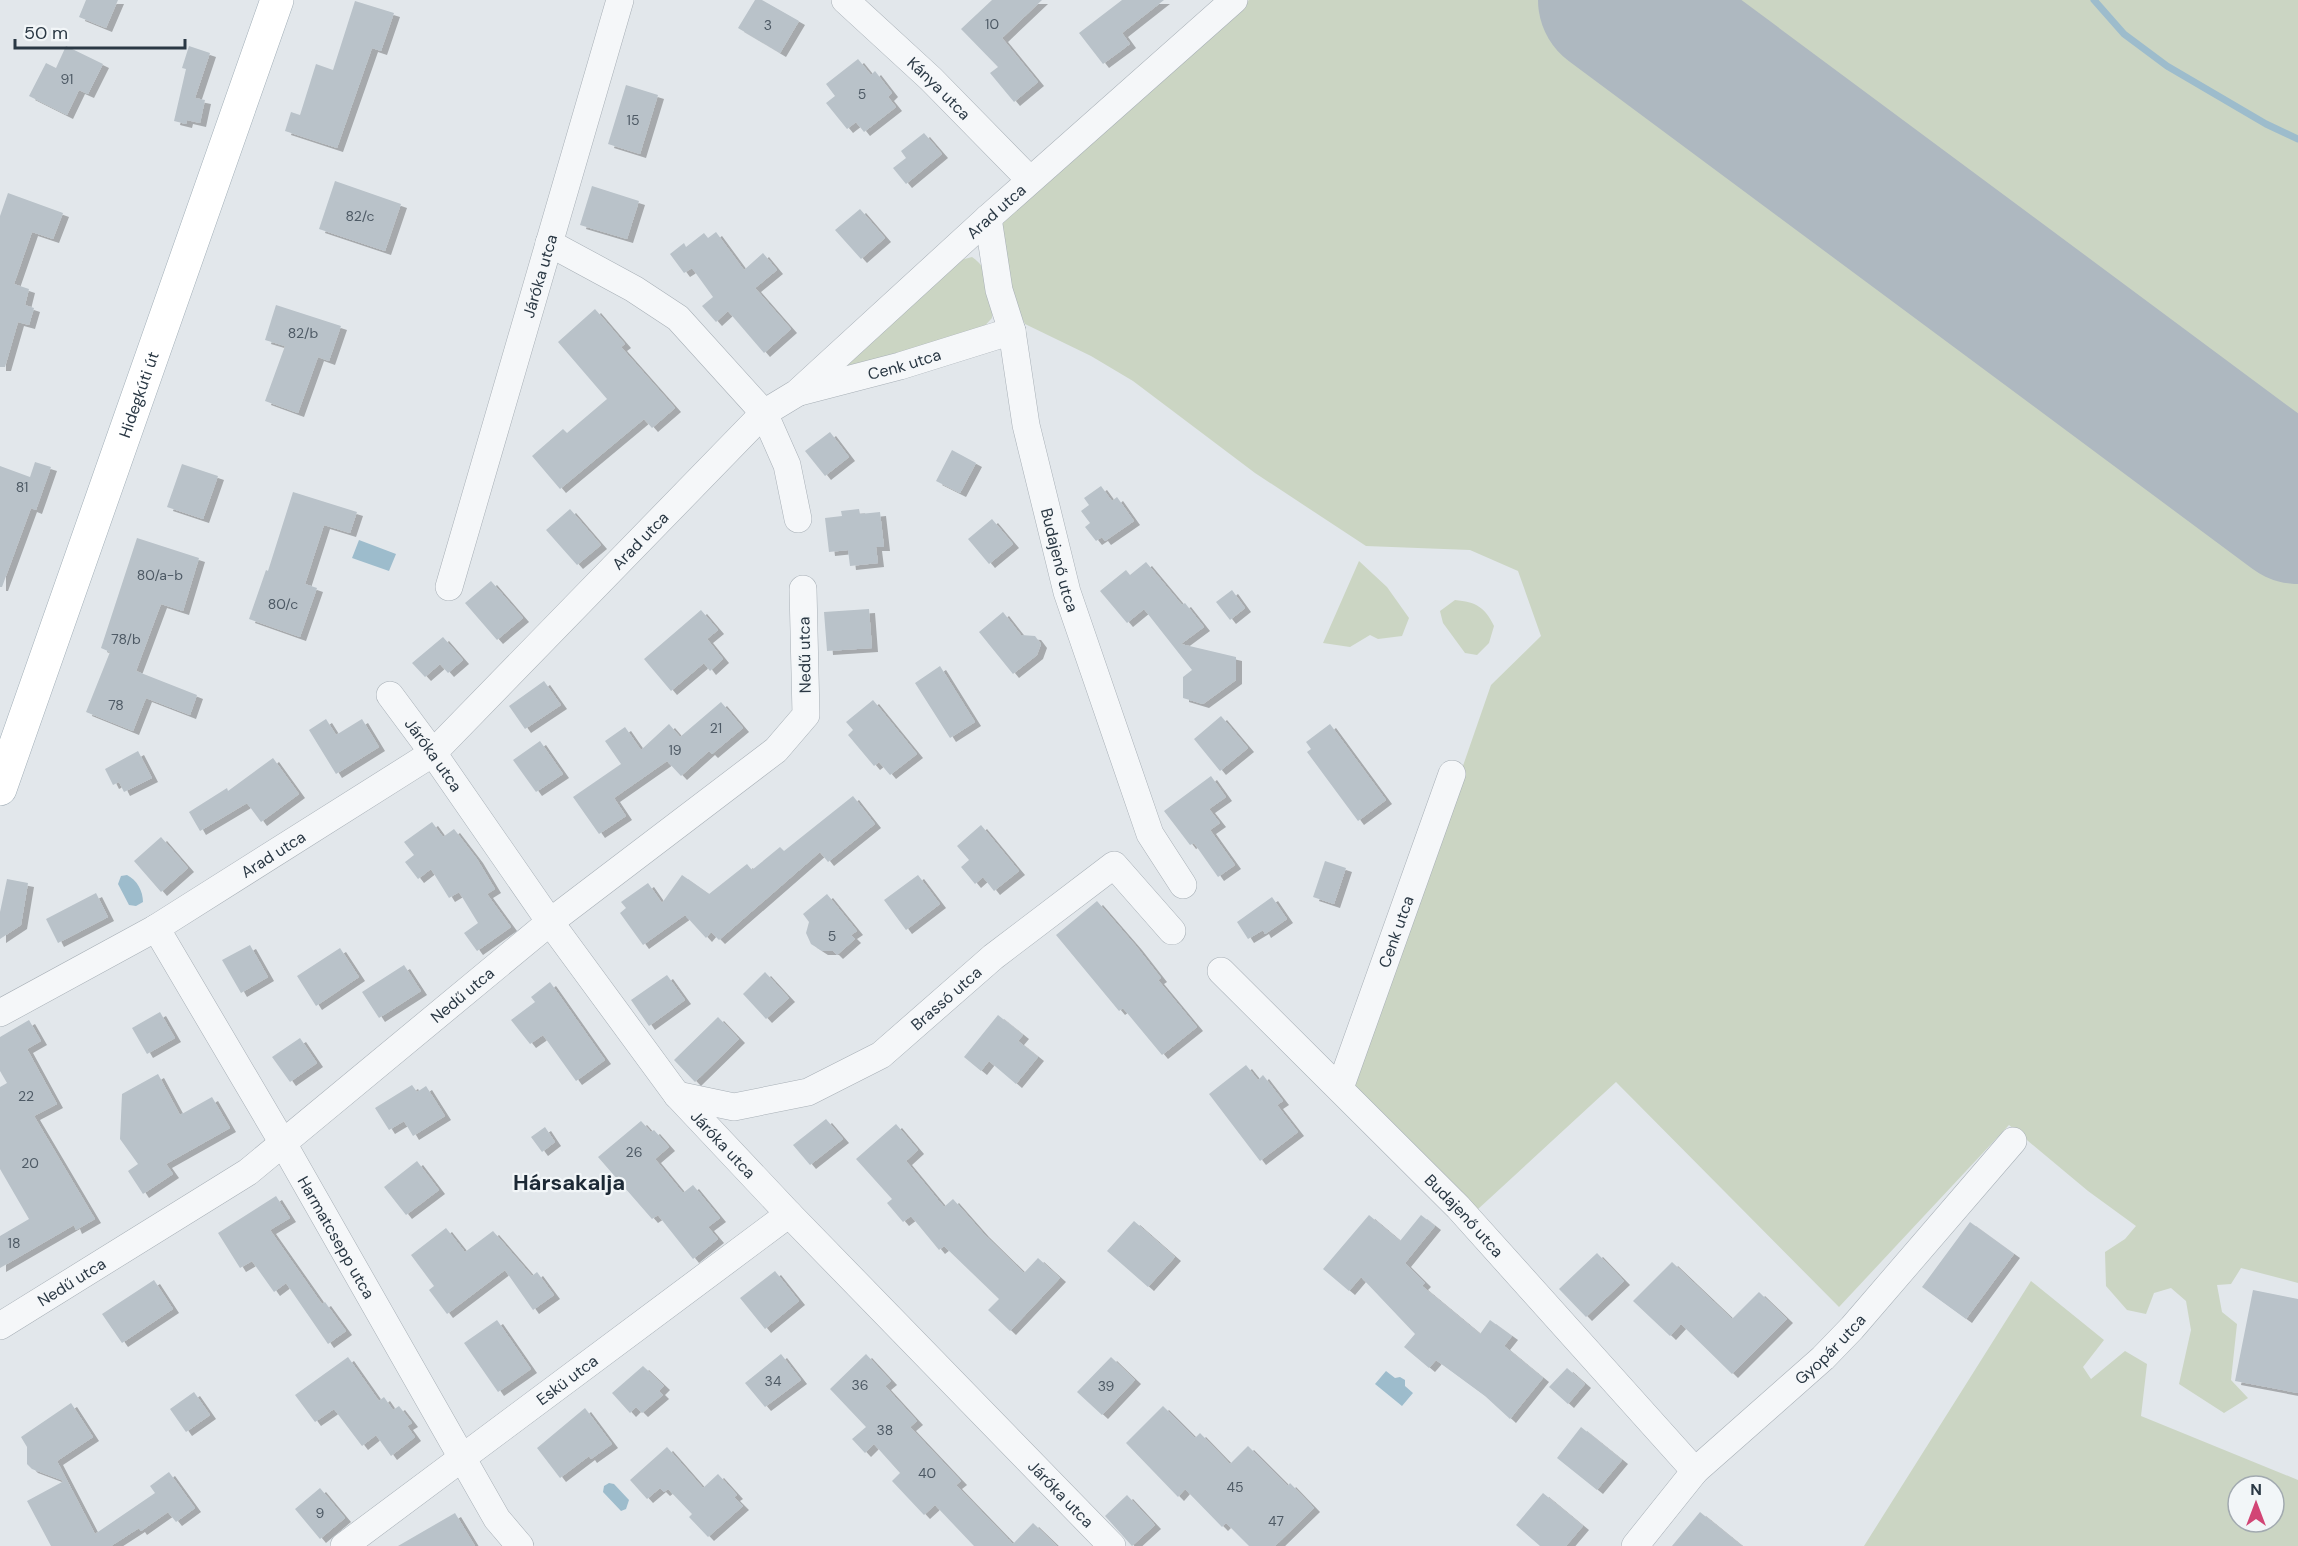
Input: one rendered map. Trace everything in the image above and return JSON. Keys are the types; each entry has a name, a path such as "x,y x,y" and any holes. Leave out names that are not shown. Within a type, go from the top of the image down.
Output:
{"main road":[{"name":"Hidegkúti út","path":"0,789 277,0"}],"street":[{"name":"Járóka utca","path":"448,587 620,0"},
{"name":"Kánya utca","path":"845,0 931,79 1030,180"},
{"name":"Arad utca","path":"0,1013 156,928 433,753 764,413 797,393 1030,180 1234,0"},
{"name":"Budajenő utca","path":"988,218 999,290 1011,331 1026,425 1067,592 1150,834 1183,885"},
{"path":"549,243 634,289 678,318 764,413 787,465 798,519"},
{"name":"Cenk utca","path":"797,393 900,366 1011,331"},
{"name":"Nedű utca","path":"0,1326 248,1172 284,1145 550,922 776,750 806,715 803,589"},
{"name":"Járóka utca","path":"390,695 550,922 677,1095 789,1214 1112,1546"},
{"name":"Cenk utca","path":"1340,1088 1452,774"},
{"name":"Brassó utca","path":"677,1095 734,1107 808,1092 881,1055 993,957 1114,865 1172,931"},
{"name":"Harmatcsepp utca","path":"156,928 284,1145 497,1519 520,1546"},
{"name":"Budajenő utca","path":"1221,971 1458,1207 1695,1471"},
{"name":"Gyopár utca","path":"1635,1546 1695,1471 1823,1358 1852,1328 2013,1140"},
{"name":"Eskü utca","path":"344,1546 789,1214"}],"green space":[{"path":"1249,0 2298,0 2298,1283 2241,1268 2231,1284 2217,1285 2222,1312 2237,1324 2231,1380 2248,1398 2224,1413 2179,1384 2191,1330 2186,1301 2171,1288 2154,1293 2146,1314 2127,1310 2106,1286 2105,1252 2125,1239 2136,1226 2088,1191 2009,1125 1839,1307 1616,1082 1477,1210 1352,1086 1491,685 1541,636 1518,571 1470,550 1366,546 1255,473 1133,381 1091,356 1025,324 1009,291 998,220"},
{"path":"972,257 988,276 991,292 992,318 979,332 837,369 957,261"},
{"path":"1359,561 1387,587 1409,618 1402,636 1378,639 1370,635 1350,647 1323,643"},
{"path":"1455,600 1469,602 1479,607 1487,614 1494,626 1489,643 1477,655 1465,653 1443,623 1440,611"},
{"path":"2031,1281 2104,1340 2083,1367 2091,1379 2125,1351 2147,1364 2141,1416 2283,1474 2226,1474 2226,1534 2286,1534 2286,1475 2298,1480 2298,1546 1864,1546"}],"water":[{"path":"359,540 396,554 389,571 352,558"},
{"path":"127,875 139,886 142,894 143,902 136,906 129,905 118,884 121,876"},
{"path":"1386,1371 1395,1378 1400,1377 1405,1380 1405,1386 1413,1393 1402,1406 1375,1384"},
{"path":"609,1483 614,1484 629,1500 626,1509 621,1511 603,1492 604,1486"}],"building":[{"path":"86,0 118,0 106,28 79,17"},
{"path":"755,0 762,0 799,21 780,53 738,28"},
{"path":"992,0 1042,0 1002,38 1038,82 1014,102 990,73 998,67 961,29"},
{"path":"1122,0 1164,0 1122,33 1130,44 1103,64 1079,33"},
{"path":"355,1 394,13 381,51 372,48 337,148 285,131 291,112 300,115 316,64 333,70"},
{"path":"66,46 103,64 88,94 79,90 67,115 29,96 46,63 56,68"},
{"path":"189,46 210,53 195,98 205,100 200,123 187,120 186,124 174,121 186,69 182,68"},
{"path":"858,59 871,75 875,71 892,93 888,97 896,107 864,132 856,122 847,129 826,103 835,96 826,84"},
{"path":"626,85 658,95 640,154 608,144"},
{"path":"924,133 942,154 906,184 893,168 906,158 901,151"},
{"path":"335,181 401,204 385,251 319,229"},
{"path":"592,186 639,201 627,239 580,225"},
{"path":"8,193 63,213 53,239 32,232 14,284 29,289 25,305 34,308 29,325 18,322 5,367 0,367 0,216"},
{"path":"860,209 885,238 861,259 835,230"},
{"path":"716,232 744,270 763,253 777,270 755,288 791,329 764,353 728,311 716,322 702,306 713,297 692,268 684,273 670,254 684,243 686,247 704,233 708,238"},
{"path":"276,305 341,326 329,361 318,357 298,413 265,401 285,346 265,340"},
{"path":"595,309 625,344 621,347 675,408 652,428 644,419 560,489 532,456 563,429 567,433 607,399 558,342"},
{"path":"830,432 849,457 825,476 805,451"},
{"path":"952,450 976,463 960,493 936,481"},
{"path":"35,462 51,467 36,510 31,508 2,587 0,587 0,466 30,477"},
{"path":"182,464 218,476 203,519 167,507"},
{"path":"1101,486 1112,501 1117,497 1134,521 1105,541 1102,537 1096,541 1085,527 1090,523 1081,511 1089,505 1084,498"},
{"path":"293,492 357,512 350,533 324,525 305,584 317,588 300,637 249,619 266,570 268,571"},
{"path":"570,509 601,545 577,565 546,530"},
{"path":"859,509 860,514 880,512 884,547 876,547 878,563 850,566 848,550 829,552 825,518 842,516 841,511"},
{"path":"992,519 1013,544 989,564 968,539"},
{"path":"137,538 199,558 183,611 161,604 136,671 197,695 190,715 146,698 133,731 86,712 110,652 101,648"},
{"path":"1146,562 1182,605 1185,603 1204,627 1181,644 1236,657 1236,680 1203,704 1183,698 1183,677 1192,670 1144,609 1127,623 1100,591 1126,570 1130,575"},
{"path":"491,581 523,618 497,640 465,603"},
{"path":"1232,590 1245,608 1230,620 1216,602"},
{"path":"869,609 872,648 827,651 824,612"},
{"path":"701,610 718,630 707,639 723,659 710,671 704,663 671,691 644,659"},
{"path":"1003,612 1021,635 1035,636 1041,644 1037,655 1013,674 979,632"},
{"path":"443,637 463,660 448,673 440,664 425,677 412,663"},
{"path":"940,666 975,722 950,738 915,683"},
{"path":"544,681 561,705 525,729 509,706"},
{"path":"873,700 917,754 890,775 879,762 874,766 848,735 853,730 846,722"},
{"path":"721,702 743,728 712,754 709,751 681,776 667,761 614,798 626,816 599,834 573,797 621,764 605,741 625,727 641,750 669,724 680,737"},
{"path":"1221,716 1248,748 1220,771 1194,739"},
{"path":"326,719 336,735 362,719 379,747 336,774 309,730"},
{"path":"1330,724 1386,800 1358,821 1307,752 1311,749 1306,742"},
{"path":"540,741 563,774 536,792 513,760"},
{"path":"138,751 152,778 124,792 119,782 113,785 105,769"},
{"path":"273,758 299,794 261,822 247,803 200,831 189,812 227,788 228,791"},
{"path":"1211,776 1226,797 1209,809 1220,823 1210,830 1235,865 1218,877 1194,843 1190,845 1164,811"},
{"path":"853,796 875,824 828,862 820,852 719,940 711,932 706,938 685,915 643,945 620,913 626,908 621,902 648,883 662,903 682,875 709,894 747,864 752,870 780,847 784,851"},
{"path":"432,822 443,837 454,829 477,859 495,889 487,894 511,927 477,951 464,933 478,923 459,892 449,898 431,869 418,879 405,862 414,855 404,842"},
{"path":"981,825 1019,871 994,891 983,877 975,884 961,867 969,860 957,846"},
{"path":"161,837 188,868 161,892 134,861"},
{"path":"1325,861 1346,868 1334,904 1313,897"},
{"path":"918,875 940,904 906,930 884,900"},
{"path":"7,879 28,883 21,925 0,939 0,912"},
{"path":"96,893 108,917 58,943 46,919"},
{"path":"827,894 857,931 851,935 855,939 837,955 833,951 822,951 811,944 806,933 809,922 803,914"},
{"path":"1272,897 1287,919 1265,934 1263,930 1248,939 1237,922"},
{"path":"1097,901 1136,946 1161,978 1158,980 1197,1027 1162,1055 1123,1008 1119,1011 1056,935"},
{"path":"250,945 268,977 241,993 222,960"},
{"path":"340,948 359,977 316,1006 297,976"},
{"path":"404,965 421,991 379,1018 362,992"},
{"path":"765,972 789,998 766,1019 743,994"},
{"path":"667,975 685,1000 649,1026 631,1000"},
{"path":"550,982 605,1060 576,1081 543,1035 530,1044 511,1020 535,1002 531,997"},
{"path":"160,1012 175,1038 147,1054 132,1028"},
{"path":"998,1015 1023,1035 1018,1041 1038,1057 1016,1084 989,1061 981,1071 964,1057"},
{"path":"718,1017 739,1039 695,1082 674,1060"},
{"path":"29,1020 41,1041 27,1049 57,1104 34,1116 95,1219 76,1230 74,1225 0,1268 0,1236 29,1219 0,1169 0,1087 7,1083 0,1071 0,1037"},
{"path":"300,1038 317,1063 290,1082 272,1057"},
{"path":"1246,1065 1258,1080 1263,1075 1283,1101 1277,1105 1298,1132 1260,1161 1209,1094"},
{"path":"158,1074 180,1115 212,1097 230,1128 166,1164 173,1174 143,1194 128,1171 138,1164 120,1139 122,1094"},
{"path":"412,1085 417,1092 426,1086 445,1116 413,1136 404,1121 389,1130 375,1108"},
{"path":"826,1119 843,1139 810,1165 793,1145"},
{"path":"641,1121 651,1132 654,1130 669,1147 655,1159 683,1193 693,1185 720,1218 708,1227 718,1239 693,1259 658,1215 652,1219 598,1157"},
{"path":"896,1124 918,1150 906,1161 944,1207 953,1199 983,1233 1024,1273 1038,1258 1060,1278 1010,1331 988,1310 999,1299 944,1246 939,1250 911,1216 903,1222 887,1203 892,1199 856,1159"},
{"path":"545,1127 555,1142 542,1152 531,1137"},
{"path":"417,1161 439,1190 406,1215 384,1187"},
{"path":"276,1196 290,1218 270,1230 322,1304 325,1302 346,1331 328,1344 286,1283 274,1292 252,1261 240,1268 218,1233"},
{"path":"1369,1215 1400,1241 1421,1215 1435,1226 1405,1263 1425,1283 1422,1286 1480,1334 1490,1320 1512,1336 1504,1346 1543,1378 1510,1419 1485,1396 1436,1360 1429,1368 1404,1347 1415,1334 1361,1277 1349,1291 1323,1269"},
{"path":"1134,1221 1175,1257 1148,1287 1107,1251"},
{"path":"1970,1222 2014,1254 1966,1319 1922,1287"},
{"path":"446,1228 465,1252 493,1231 532,1276 537,1272 554,1295 533,1310 505,1270 447,1314 429,1290 434,1286 411,1255"},
{"path":"1597,1253 1624,1281 1586,1317 1559,1289"},
{"path":"1672,1262 1732,1319 1759,1292 1787,1319 1732,1374 1681,1324 1670,1336 1633,1301"},
{"path":"775,1271 799,1301 765,1329 740,1298"},
{"path":"154,1280 173,1309 122,1343 102,1314"},
{"path":"2253,1290 2298,1299 2298,1393 2235,1381"},
{"path":"497,1320 531,1369 498,1392 464,1343"},
{"path":"781,1354 801,1380 765,1407 745,1383"},
{"path":"866,1354 891,1381 885,1386 917,1421 910,1427 961,1481 956,1485 1013,1544 1033,1523 1057,1546 974,1546 935,1505 924,1515 892,1481 900,1473 874,1444 865,1453 852,1439 866,1427 830,1389"},
{"path":"348,1357 379,1401 384,1397 393,1410 399,1406 412,1423 407,1426 415,1437 391,1456 376,1435 362,1446 334,1409 315,1422 295,1395"},
{"path":"1111,1357 1135,1380 1102,1415 1077,1392"},
{"path":"643,1366 664,1386 659,1391 663,1395 642,1413 636,1407 630,1413 612,1393"},
{"path":"1567,1368 1585,1384 1568,1404 1549,1387"},
{"path":"194,1392 210,1415 186,1432 170,1409"},
{"path":"71,1403 93,1437 57,1461 95,1534 155,1493 150,1486 169,1472 195,1508 176,1522 168,1512 141,1531 139,1528 111,1546 51,1546 27,1501 64,1481 32,1469 27,1464 27,1447 21,1437"},
{"path":"1163,1406 1195,1438 1200,1433 1230,1464 1248,1446 1314,1508 1275,1546 1249,1546 1226,1523 1222,1527 1185,1489 1178,1497 1126,1443"},
{"path":"585,1408 612,1444 591,1459 589,1456 560,1478 537,1448"},
{"path":"1581,1427 1622,1460 1597,1490 1557,1458"},
{"path":"667,1447 703,1488 718,1474 737,1495 734,1497 743,1506 708,1537 689,1517 692,1514 668,1489 664,1492 660,1488 647,1499 630,1480"},
{"path":"320,1488 345,1518 320,1539 295,1509"},
{"path":"1543,1493 1583,1526 1566,1546 1540,1546 1516,1525"},
{"path":"1127,1495 1155,1525 1132,1546 1105,1516"},
{"path":"1700,1512 1742,1546 1672,1546"},
{"path":"455,1513 475,1546 398,1546"}],"waterway":[{"path":"2094,0 2124,34 2167,66 2266,124 2298,139"}],"runway":[{"path":"1614,0 2298,508"}],"district":[{"name":"Hársakalja","path":"569,1182"}]}
